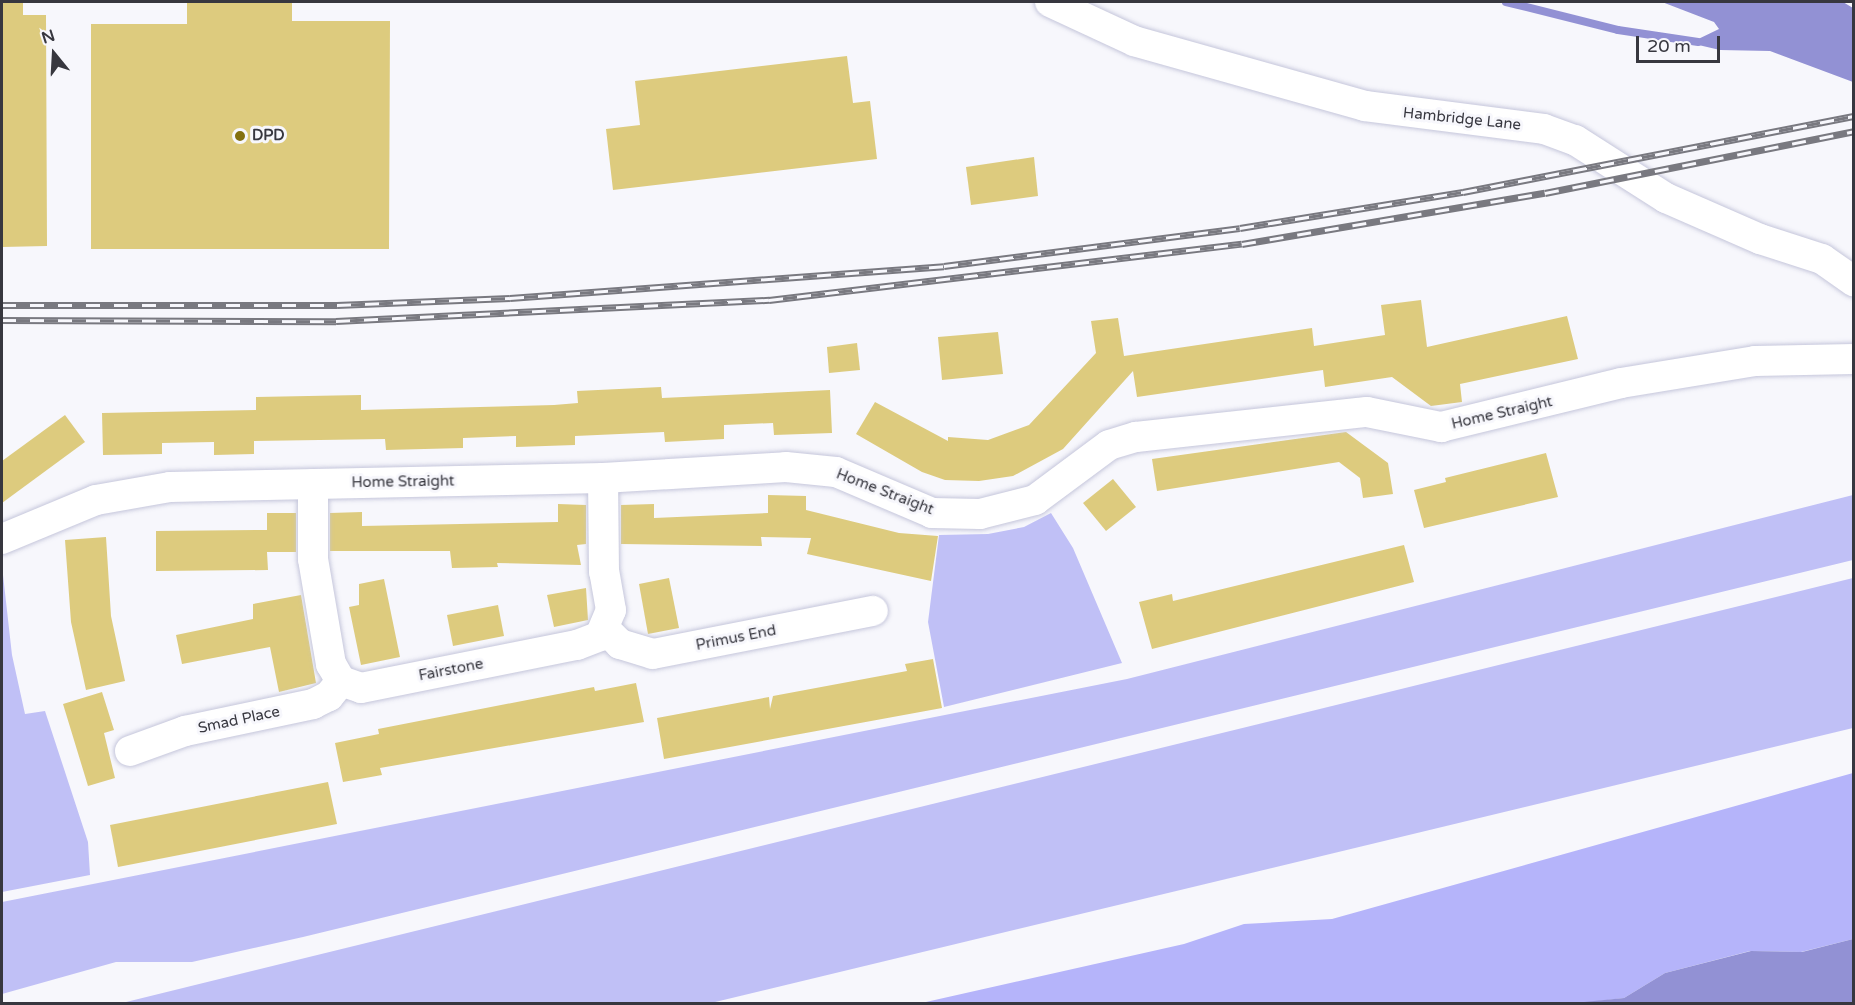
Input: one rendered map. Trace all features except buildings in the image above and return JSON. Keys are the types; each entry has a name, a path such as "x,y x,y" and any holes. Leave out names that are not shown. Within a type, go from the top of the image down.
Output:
{"street":[{"name":"Hambridge Lane","path":"1050,2 1134,41 1288,86 1411,114 1479,118 1544,129 1575,140 1666,198 1760,239 1822,258 1854,282"},
{"name":"Home Straight","path":"2,539 96,500 125,493 170,487 603,478 816,467 932,513 980,514 1035,500 1109,445 1136,437 1367,412 1441,427 1621,383 1755,362 1854,359"},
{"path":"603,478 604,572 611,610 606,630"},
{"path":"313,483 316,587 331,664 341,681"},
{"name":"Primus End","path":"606,630 620,644 653,654 873,611"},
{"name":"Fairstone","path":"341,681 361,688 577,645 606,630"},
{"name":"Smad Place","path":"130,751 185,731 313,704 329,696 341,681"}],"shaded area":[{"path":"1662,2 1843,2 1853,8 1853,82 1770,51 1720,50 1690,43 1719,29 1714,22"},
{"path":"1853,495 1853,560 303,937 192,962 116,962 2,994 2,902 1127,679"},
{"path":"1051,513 1073,548 1122,663 944,707 928,622 939,535 988,534 1024,527"},
{"path":"2,566 12,655 25,714 45,711 88,842 90,875 2,892"},
{"path":"1853,578 1853,728 711,1003 122,1003"},
{"path":"1853,773 1853,939 1801,952 1750,951 1665,973 1624,998 1574,1004 917,1004 1184,944 1244,924 1332,919"},
{"path":"1853,939 1853,1003 1574,1003 1624,998 1665,973 1751,951 1802,952"}],"waterway":[{"path":"1506,2 1618,30 1698,42"}],"railway":[{"path":"2,305 337,305 510,298 944,266 1240,228 1463,192 1854,116"},
{"path":"2,320 336,321 769,300 1242,244 1545,193 1854,131"}],"place":[{"name":"DPD","path":"240,136"}]}
